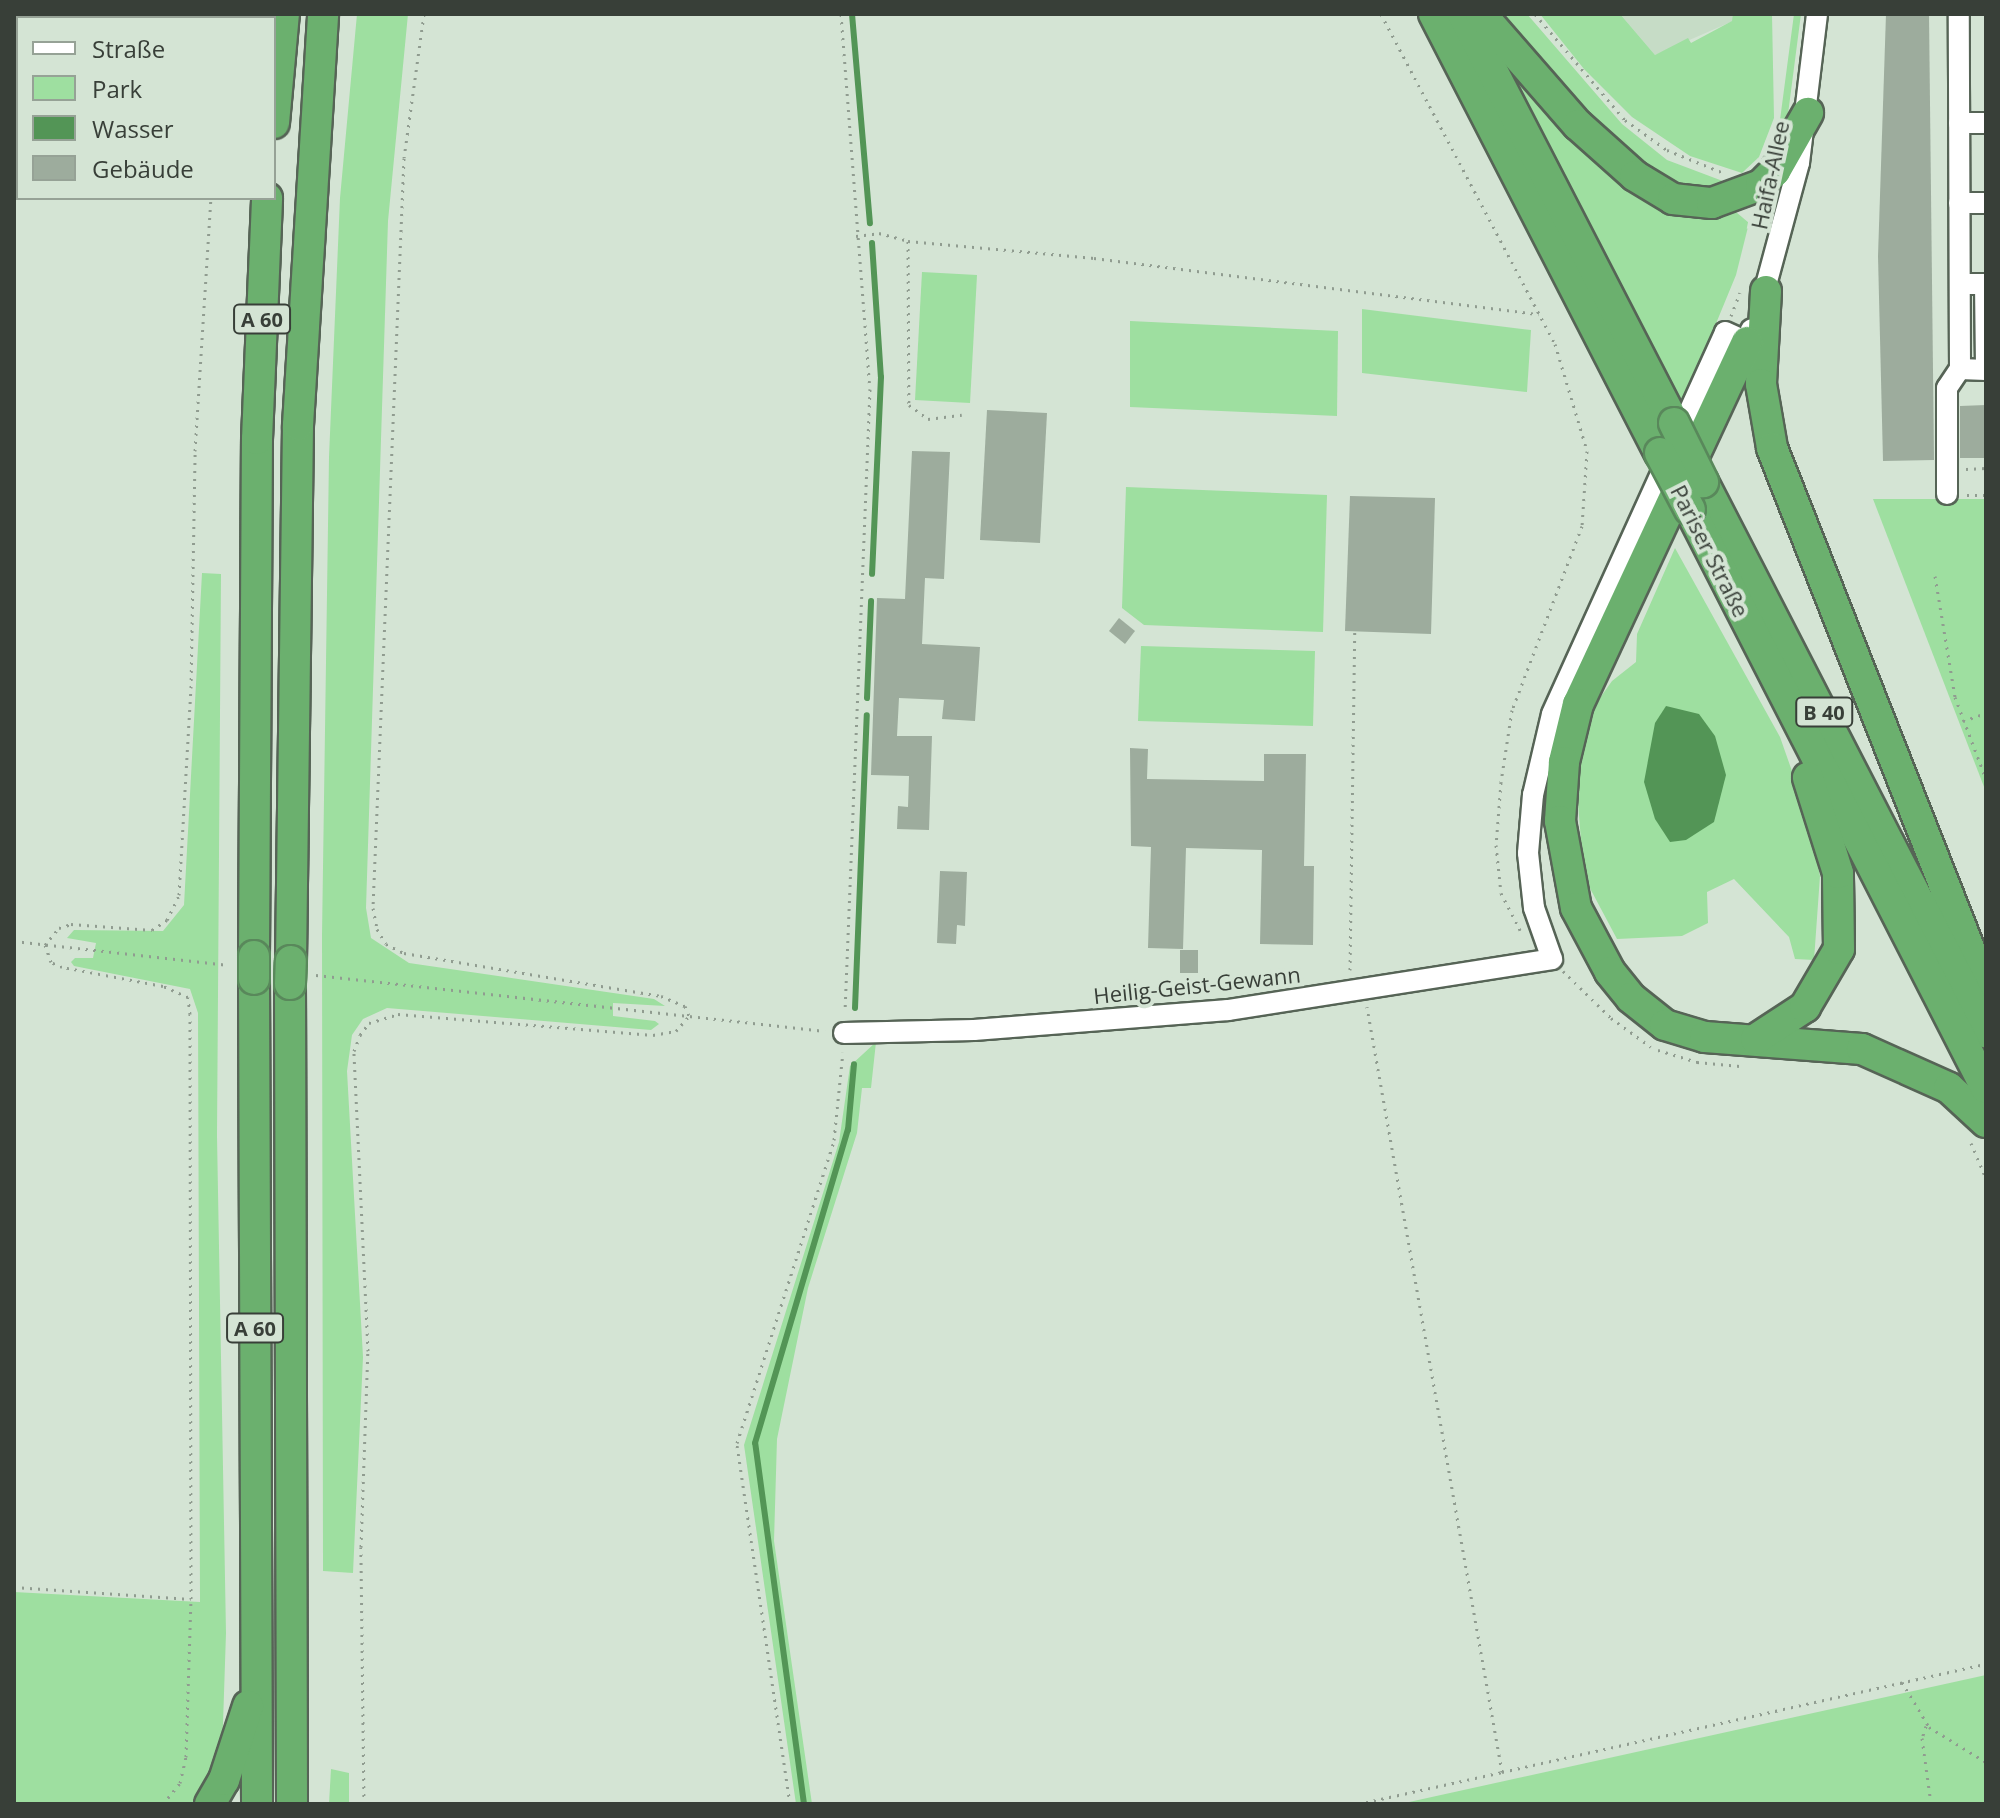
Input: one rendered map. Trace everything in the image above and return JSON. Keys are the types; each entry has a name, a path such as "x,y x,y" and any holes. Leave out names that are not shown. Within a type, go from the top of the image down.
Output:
{"highway":[{"path":"276,101 284,14"},
{"name":"A 60","path":"292,1804 298,425 323,14"},
{"name":"Pariser Straße","path":"1434,14 1986,1088"},
{"name":"Pariser Straße","path":"1463,14 1986,1032"},
{"path":"1481,14 1578,125 1657,191 1700,204 1749,192 1775,171 1808,113"},
{"name":"A 60","path":"257,1804 250,967 257,439 267,200"},
{"path":"1754,290 1761,384 1772,448 1986,991"},
{"path":"1736,337 1578,704 1564,762 1560,821 1568,876 1586,934 1631,998 1685,1033 1835,1045 1888,1058 1949,1088 1986,1122"},
{"path":"1756,1039 1791,1019 1820,988 1839,949 1842,922 1829,838 1760,648"},
{"path":"210,1804 224,1780 256,1677"}],"street":[{"name":"Haifa-Allee","path":"1552,959 1534,908 1529,864 1540,757 1574,660 1693,413 1736,337 1754,290 1808,113 1817,14"},
{"path":"1947,494 1947,388 1960,369 1959,14"},
{"path":"1959,123 1986,123"},
{"path":"1959,203 1986,203"},
{"name":"Heilig-Geist-Gewann","path":"844,1033 958,1031 1228,1010 1552,959"}],"path":[{"path":"424,14 404,158 373,908 377,929 386,944 404,953 661,996 685,1006 689,1016"},
{"path":"790,1804 737,1443 834,1140 844,1033 870,389 841,14"},
{"path":"1381,14 1561,358 1579,411 1588,487 1582,526 1512,710 1496,845"},
{"path":"1535,14 1625,120 1667,150 1733,176 1749,192"},
{"path":"45,945 59,928 71,924 152,930 167,920 179,895 191,688 195,451 211,200"},
{"path":"856,236 879,233 908,241 1094,258 1538,314"},
{"path":"908,241 909,405 928,419 962,415"},
{"path":"1736,337 1754,290"},
{"path":"1964,469 1986,468"},
{"path":"1935,576 1963,721 1986,779"},
{"path":"1355,631 1357,989 1502,1772"},
{"path":"1963,721 1986,713"},
{"path":"14,941 250,967"},
{"path":"45,945 51,962 62,967 163,986 188,997 191,1599 184,1773 163,1804"},
{"path":"295,973 844,1033"},
{"path":"364,1804 361,1547 368,1351 354,1051 360,1035 369,1023 398,1014 653,1035 676,1031 689,1016"},
{"path":"14,1587 191,1599"},
{"path":"1358,1804 1986,1664"},
{"path":"1902,1682 1926,1724 1946,1741 1986,1762"},
{"path":"1926,1724 1922,1738 1931,1804"}],"shaded area":[{"path":"1620,14 1733,14 1733,21 1655,55"}],"green space":[{"path":"357,14 408,14 388,221 366,908 371,938 409,963 654,999 665,1006 613,1003 613,1016 659,1024 651,1030 387,1008 363,1019 352,1035 347,1071 363,1357 353,1573 323,1571 322,935 329,457 340,198"},
{"path":"1490,14 1527,14 1622,124 1667,160 1728,183 1715,197 1647,177"},
{"path":"1540,14 1620,14 1655,55 1688,38 1691,43 1732,21 1733,14 1772,14 1774,118 1759,157 1742,173 1690,156 1632,117 1584,69"},
{"path":"1794,14 1801,14 1784,136 1768,156 1778,135"},
{"path":"1505,62 1617,172 1736,212 1749,223 1736,275 1682,406"},
{"path":"922,272 977,275 970,403 915,400"},
{"path":"1362,309 1531,330 1527,392 1362,373"},
{"path":"1130,321 1338,331 1337,416 1130,407"},
{"path":"1126,487 1327,495 1323,632 1144,625 1122,608"},
{"path":"1873,499 1986,499 1986,792"},
{"path":"1675,548 1780,737 1806,811 1820,876 1814,960 1795,959 1789,937 1734,879 1707,892 1708,923 1682,936 1617,939 1584,877 1576,779 1590,712 1612,681 1636,662 1637,634"},
{"path":"202,573 221,574 217,1136 226,1633 222,1754 197,1804 14,1804 14,1592 200,1602 198,1013 190,989 74,966 71,962 75,958 93,958 96,943 67,938 74,930 163,931 184,905"},
{"path":"1141,646 1315,651 1313,726 1138,721"},
{"path":"876,1042 871,1088 862,1088 857,1133 808,1288 777,1439 774,1541 812,1804 796,1804 744,1445 839,1142 850,1066"},
{"path":"1986,1675 1986,1804 1400,1804"},
{"path":"331,1769 349,1773 349,1804 329,1804"}],"water":[{"path":"1666,706 1699,714 1715,736 1726,775 1714,822 1686,840 1670,842 1655,819 1644,782 1655,723"}],"building":[{"path":"1886,14 1929,14 1934,460 1883,461 1878,256"},
{"path":"1986,405 1986,458 1960,458 1960,406"},
{"path":"987,410 1047,413 1040,543 980,540"},
{"path":"912,451 950,452 944,579 925,578 922,644 980,647 975,721 942,719 944,700 899,698 897,736 932,736 929,830 897,829 898,806 908,807 909,776 871,775 877,598 905,599"},
{"path":"1350,496 1435,498 1431,634 1345,631"},
{"path":"1119,618 1135,631 1125,644 1109,631"},
{"path":"1130,748 1148,749 1147,779 1264,781 1264,754 1306,754 1304,866 1314,866 1313,945 1260,944 1262,850 1186,848 1183,949 1148,948 1151,847 1131,846"},
{"path":"940,871 967,872 965,926 957,925 956,944 937,943"},
{"path":"1180,950 1198,950 1198,973 1180,973"}],"waterway":[{"path":"852,14 870,223"},
{"path":"872,243 881,377 872,574"},
{"path":"867,698 871,601"},
{"path":"855,1008 867,715"},
{"path":"804,1804 755,1443 848,1130 854,1064"}]}
